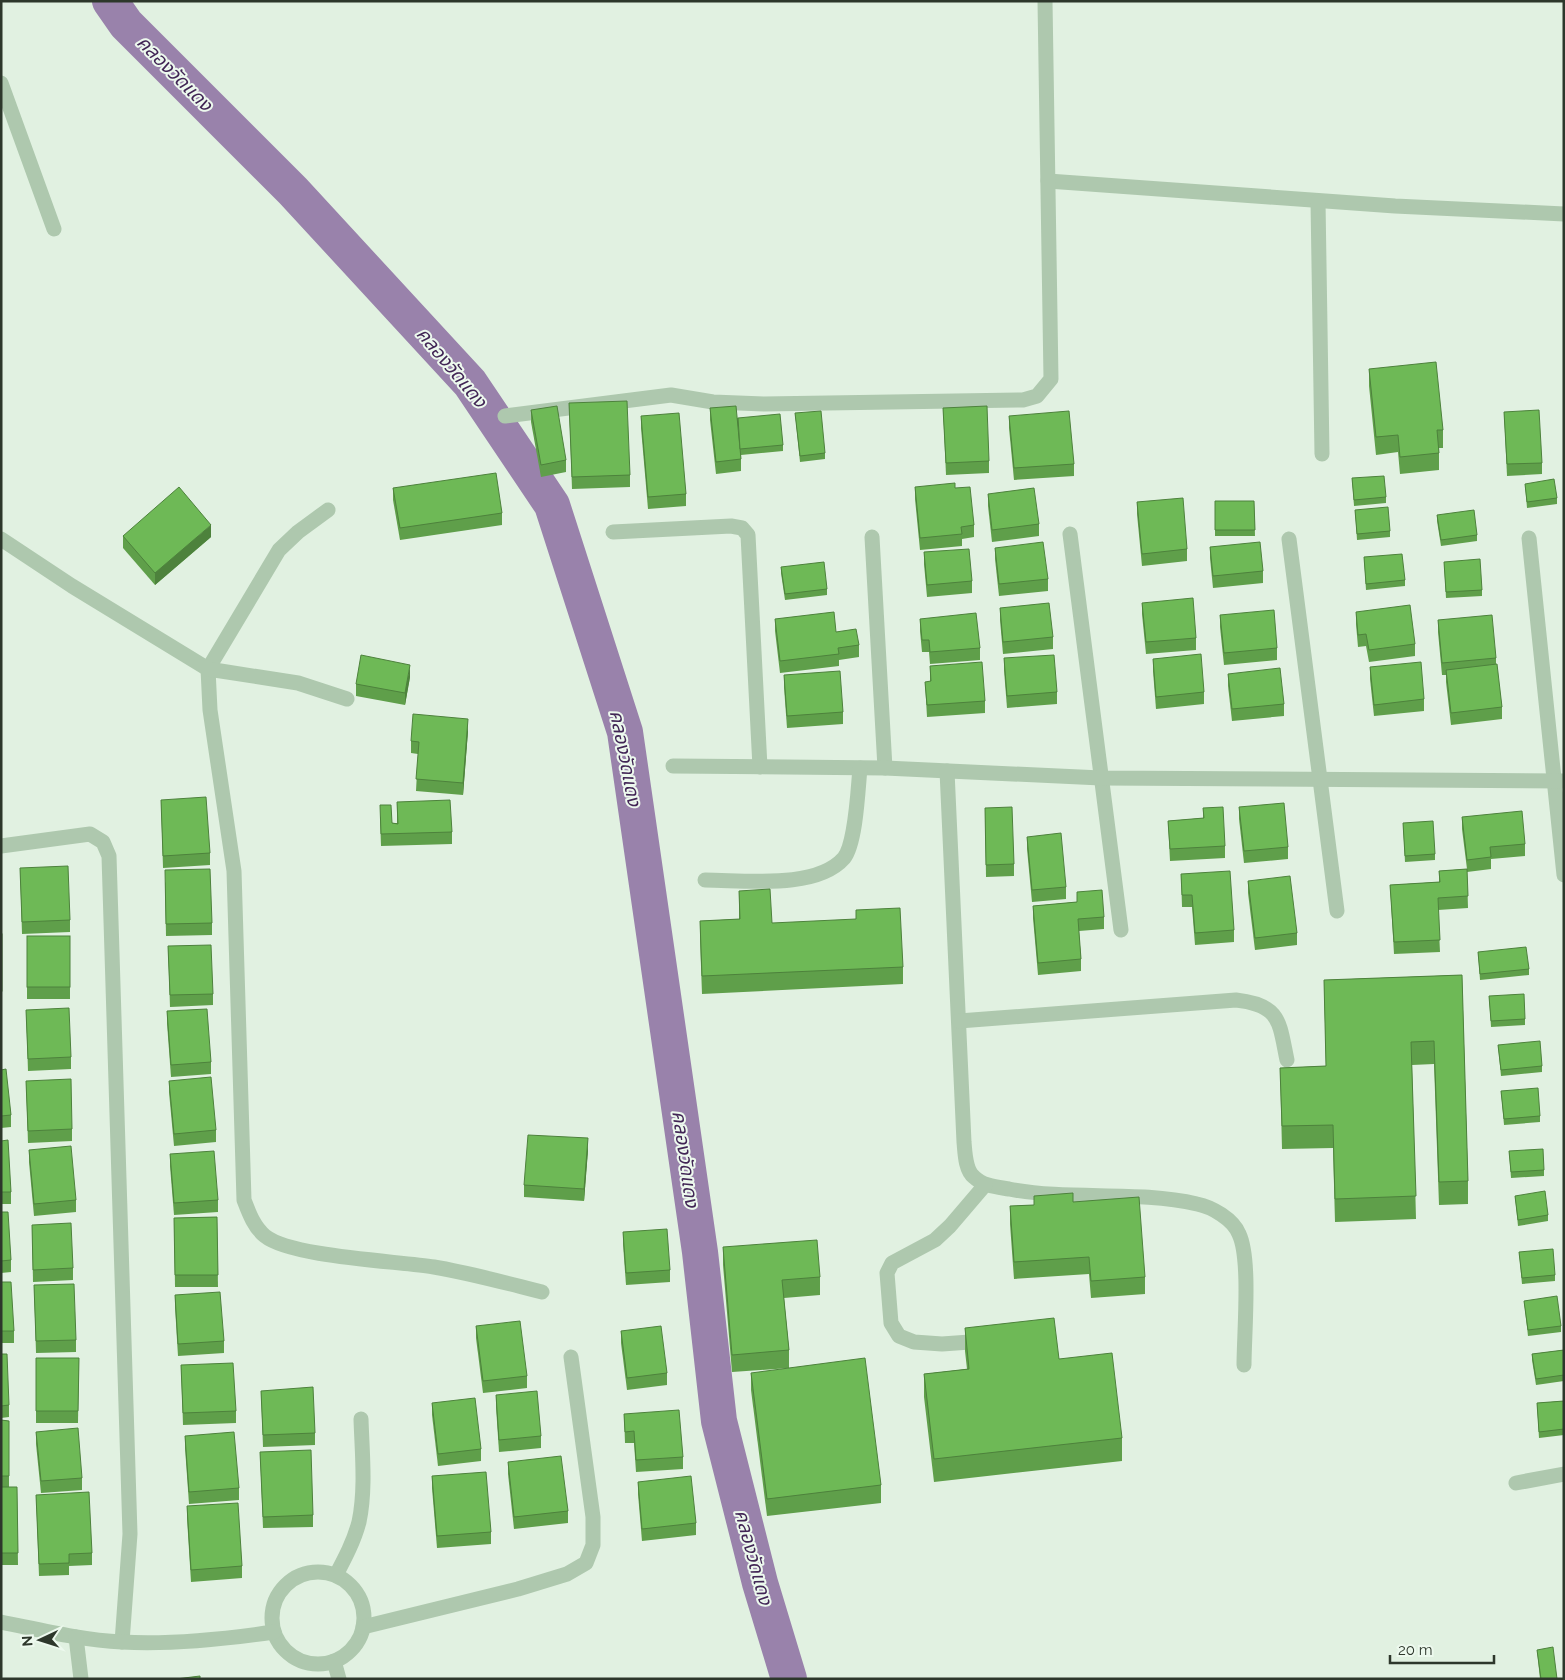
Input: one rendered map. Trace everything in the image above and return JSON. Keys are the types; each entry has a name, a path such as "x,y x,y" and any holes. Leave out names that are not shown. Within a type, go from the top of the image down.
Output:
{"street":[{"path":"505,416 671,395 714,402 764,404 1023,400 1037,396 1051,379 1045,1"},
{"path":"1,83 54,229"},
{"path":"1048,181 1318,201 1564,214"},
{"path":"1318,201 1322,454"},
{"path":"328,510 298,532 280,550 208,668 210,710 234,870 244,1200 252,1220 266,1237 286,1246 325,1254 433,1267 542,1292"},
{"path":"613,532 731,526 742,528 748,534 760,767"},
{"path":"1070,534 1121,930"},
{"path":"872,537 885,768"},
{"path":"1529,538 1559,781 1564,875"},
{"path":"1,539 72,586 208,668 298,682 347,699"},
{"path":"1289,539 1337,910"},
{"path":"673,766 885,768 1101,778 1559,781"},
{"path":"705,880 795,880 825,872 845,856 857,817 860,768"},
{"path":"947,771 967,1163 972,1176 985,1185 1024,1192 1182,1202 1199,1204 1223,1215 1239,1232 1245,1253 1244,1365"},
{"path":"1,846 90,834 103,842 110,856 130,1534 122,1642"},
{"path":"959,1021 1236,1000 1255,1002 1269,1009 1278,1022 1288,1060"},
{"path":"985,1185 950,1226 935,1240 892,1263 887,1273 891,1323 899,1336 914,1342 942,1344 997,1340"},
{"path":"363,1627 518,1589 567,1574 586,1563 593,1545 593,1517 571,1357"},
{"path":"336,1575 351,1545 359,1522 362,1489 361,1419"},
{"path":"1516,1482 1564,1474"},
{"path":"309,1572 323,1572 336,1575 348,1584 358,1596 363,1611 363,1627 357,1641 347,1653 334,1661 319,1664 298,1659 281,1646 274,1632 272,1620 273,1607 278,1594 297,1576 309,1572"},
{"path":"1,1622 76,1637 122,1642 196,1640 274,1632"},
{"path":"76,1637 81,1679"},
{"path":"334,1661 340,1679"}],"building":[{"path":"1436,362 1443,430 1437,430 1439,453 1400,457 1398,435 1376,437 1369,369"},
{"path":"627,401 630,475 572,477 569,403"},
{"path":"557,406 566,460 541,465 531,410"},
{"path":"736,406 741,459 716,462 710,408"},
{"path":"987,406 989,461 946,463 943,408"},
{"path":"1539,410 1542,463 1507,464 1504,412"},
{"path":"821,411 825,453 800,456 795,413"},
{"path":"1069,411 1074,464 1014,468 1009,416"},
{"path":"679,413 686,494 648,497 641,416"},
{"path":"780,414 783,445 740,449 738,418"},
{"path":"496,473 502,513 400,528 393,488"},
{"path":"1384,476 1386,497 1354,500 1352,478"},
{"path":"1554,479 1557,498 1527,502 1525,484"},
{"path":"955,483 955,488 970,487 974,525 961,527 962,534 920,538 915,487"},
{"path":"179,487 211,525 155,573 123,536"},
{"path":"1034,488 1039,524 992,530 988,494"},
{"path":"1183,498 1187,549 1142,554 1137,502"},
{"path":"1215,501 1254,501 1255,530 1215,530"},
{"path":"1388,507 1390,531 1357,534 1355,510"},
{"path":"1474,510 1477,535 1441,540 1437,515"},
{"path":"1043,542 1048,579 999,584 995,548"},
{"path":"1260,542 1263,571 1213,576 1210,547"},
{"path":"969,549 972,581 927,585 924,552"},
{"path":"1402,554 1405,580 1366,584 1364,557"},
{"path":"1480,559 1482,590 1446,592 1444,562"},
{"path":"824,562 827,589 785,594 781,567"},
{"path":"1193,598 1196,638 1146,642 1142,603"},
{"path":"1049,603 1053,637 1003,642 1000,608"},
{"path":"1410,605 1415,644 1369,650 1366,634 1358,635 1356,612"},
{"path":"1274,610 1277,648 1224,653 1220,615"},
{"path":"834,612 836,632 856,629 859,645 838,648 839,654 780,661 775,619"},
{"path":"976,613 980,648 930,652 929,640 922,640 920,619"},
{"path":"1492,615 1496,658 1442,663 1438,620"},
{"path":"1201,654 1204,692 1156,697 1153,659"},
{"path":"361,655 410,665 405,693 356,684"},
{"path":"1054,655 1057,692 1007,696 1004,658"},
{"path":"982,662 985,701 927,705 925,682 931,681 930,666"},
{"path":"1421,662 1424,699 1374,705 1370,667"},
{"path":"1497,664 1502,707 1451,713 1446,670"},
{"path":"1280,668 1284,704 1232,709 1228,674"},
{"path":"840,671 843,712 787,716 784,675"},
{"path":"413,714 468,719 463,783 416,779 419,742 411,741"},
{"path":"206,797 210,853 163,856 161,800"},
{"path":"450,800 452,832 381,834 380,805 391,805 392,823 398,824 397,802"},
{"path":"1284,803 1288,847 1244,851 1239,807"},
{"path":"1012,807 1014,864 986,865 985,808"},
{"path":"1223,807 1225,846 1170,849 1168,821 1204,818 1203,808"},
{"path":"1522,811 1525,844 1490,847 1491,857 1467,860 1462,817"},
{"path":"1433,821 1435,854 1405,856 1403,823"},
{"path":"1061,833 1066,887 1032,890 1027,837"},
{"path":"68,866 70,920 22,922 20,868"},
{"path":"210,869 212,923 166,924 165,870"},
{"path":"1467,869 1468,896 1438,898 1440,940 1394,942 1390,885 1440,882 1439,871"},
{"path":"1230,871 1234,930 1195,933 1192,895 1182,895 1181,874"},
{"path":"1290,876 1297,933 1255,938 1248,881"},
{"path":"770,889 772,923 856,919 856,910 900,908 903,967 702,976 700,921 740,919 739,891"},
{"path":"1102,890 1104,917 1078,919 1081,959 1038,963 1033,906 1077,902 1077,892"},
{"path":"2,934 2,991 1,991"},
{"path":"27,936 70,936 70,987 27,987"},
{"path":"211,945 213,994 170,995 168,946"},
{"path":"1526,947 1529,969 1480,974 1478,952"},
{"path":"1462,975 1468,1181 1439,1182 1434,1041 1411,1042 1416,1196 1335,1199 1333,1125 1282,1126 1280,1068 1326,1066 1324,980"},
{"path":"1524,994 1525,1019 1491,1021 1489,996"},
{"path":"69,1008 71,1057 28,1059 26,1010"},
{"path":"207,1009 211,1062 171,1065 167,1011"},
{"path":"1540,1041 1542,1066 1501,1070 1498,1045"},
{"path":"6,1069 11,1115 1,1116 1,1070"},
{"path":"211,1077 216,1130 174,1134 169,1081"},
{"path":"71,1079 72,1129 28,1131 26,1081"},
{"path":"1538,1088 1540,1116 1504,1119 1501,1091"},
{"path":"528,1135 588,1138 584,1189 524,1185"},
{"path":"8,1140 11,1192 1,1192 1,1141"},
{"path":"71,1146 76,1200 34,1204 29,1150"},
{"path":"1543,1149 1544,1170 1511,1172 1509,1151"},
{"path":"214,1151 218,1200 174,1203 170,1154"},
{"path":"1545,1191 1548,1215 1518,1220 1515,1196"},
{"path":"1073,1193 1073,1202 1139,1197 1145,1277 1091,1281 1089,1257 1014,1262 1010,1206 1034,1205 1034,1196"},
{"path":"1,1212 8,1212 11,1260 1,1261"},
{"path":"217,1217 218,1275 175,1275 174,1218"},
{"path":"71,1223 73,1268 33,1270 32,1225"},
{"path":"667,1229 670,1270 626,1273 623,1232"},
{"path":"817,1240 820,1277 782,1280 789,1350 732,1355 723,1247"},
{"path":"1553,1249 1555,1275 1522,1278 1519,1252"},
{"path":"1,1282 11,1282 14,1331 1,1331"},
{"path":"74,1284 76,1340 36,1341 34,1285"},
{"path":"220,1292 224,1341 178,1344 175,1295"},
{"path":"1557,1296 1561,1326 1528,1330 1524,1301"},
{"path":"1054,1318 1059,1359 1112,1353 1122,1438 934,1459 924,1374 969,1369 965,1328"},
{"path":"520,1321 527,1376 483,1381 476,1326"},
{"path":"661,1326 667,1373 627,1378 621,1331"},
{"path":"1564,1350 1564,1375 1536,1379 1532,1354"},
{"path":"1,1354 7,1354 9,1405 1,1406"},
{"path":"36,1358 79,1358 78,1411 36,1411"},
{"path":"865,1358 881,1485 767,1499 751,1373"},
{"path":"233,1363 236,1411 183,1413 181,1365"},
{"path":"313,1387 315,1433 263,1435 261,1391"},
{"path":"537,1391 541,1436 499,1440 496,1395"},
{"path":"475,1398 481,1449 438,1454 432,1403"},
{"path":"1564,1401 1564,1429 1539,1432 1537,1403"},
{"path":"679,1410 683,1457 636,1460 634,1431 625,1432 624,1414"},
{"path":"1,1420 9,1421 9,1476 1,1476"},
{"path":"78,1428 82,1478 41,1481 36,1432"},
{"path":"234,1432 239,1488 189,1492 185,1436"},
{"path":"311,1450 313,1515 263,1517 260,1452"},
{"path":"561,1456 568,1511 514,1517 508,1462"},
{"path":"486,1472 491,1532 437,1536 432,1476"},
{"path":"691,1476 696,1523 642,1529 638,1482"},
{"path":"1,1487 17,1487 18,1553 1,1553"},
{"path":"89,1492 92,1553 69,1554 69,1563 39,1564 36,1495"},
{"path":"238,1503 242,1566 191,1570 187,1506"},
{"path":"1553,1647 1557,1679 1541,1679 1537,1650"},
{"path":"200,1676 200,1679 176,1679"}],"waterway":[{"name":"คลองวัดแดง","path":"110,1 126,24 293,191 470,383 552,505 625,732 700,1252 719,1421 760,1583 789,1679"}]}
